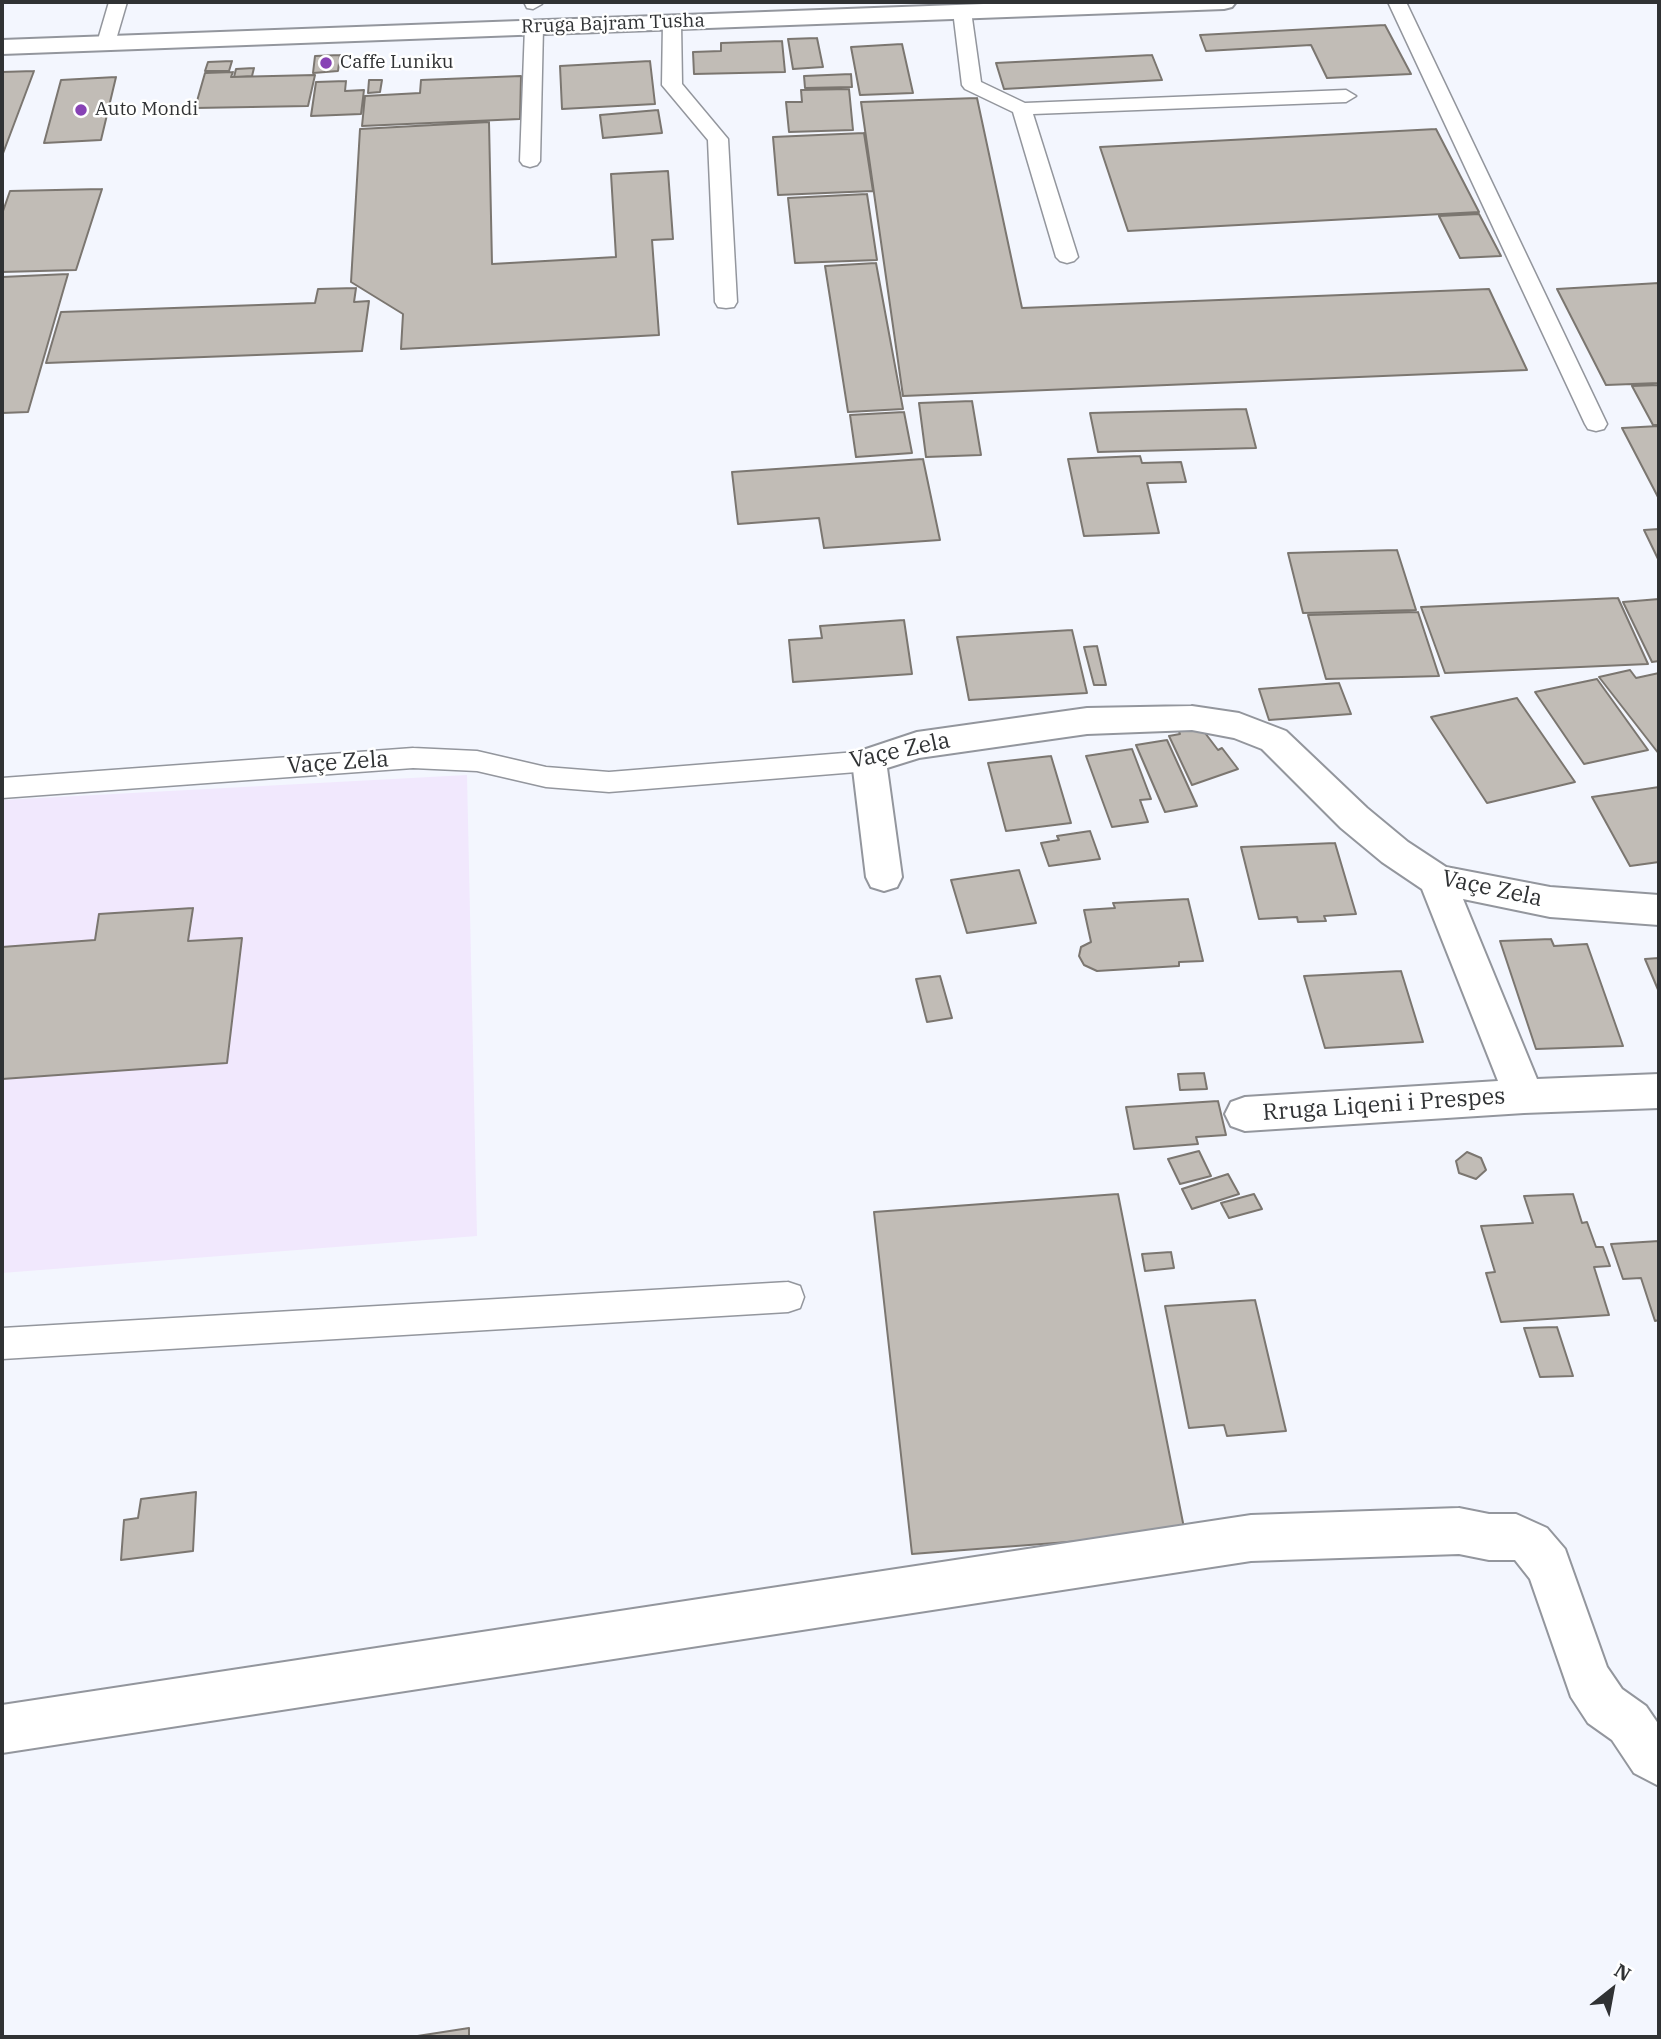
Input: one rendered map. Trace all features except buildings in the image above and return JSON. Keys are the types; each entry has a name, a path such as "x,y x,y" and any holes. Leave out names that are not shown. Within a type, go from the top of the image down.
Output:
{"street":[{"name":"Rruga Bajram Tusha","path":"506,5 672,22 1224,2"},
{"name":"Rruga Bajram Tusha","path":"2,47 106,43 539,9"},
{"path":"85,20 115,10 139,18"},
{"name":"Vaçe Zela","path":"869,761 917,745 1087,721 1192,718 1238,726 1274,740 1354,818 1395,852 1437,880 1550,902 1659,909"},
{"path":"869,761 884,877"},
{"name":"Rruga Liqeni i Prespes","path":"1437,880 1524,1096"},
{"name":"Rruga Liqeni i Prespes","path":"1245,1114 1524,1096 1659,1091"},
{"path":"2,1729 1251,1538 1459,1531 1489,1537 1516,1537 1531,1544 1549,1565 1588,1681 1605,1706 1629,1723 1651,1756 1659,1761"}],"lane":[{"path":"1397,2 1596,424"},
{"path":"530,161 539,9"},
{"path":"106,43 115,10"},
{"path":"962,12 972,85 1022,110 1346,96"},
{"path":"672,22 672,85 718,139 726,302"},
{"path":"1022,110 1067,257"},
{"name":"Vaçe Zela","path":"2,788 413,758 477,761 546,778 609,782 869,761"},
{"path":"2,1343 788,1297"}],"shaded area":[{"path":"467,775 477,1236 2,1273 2,800"}],"place":[{"name":"Caffe Luniku","path":"326,63"},
{"name":"Auto Mondi","path":"81,110"}]}
